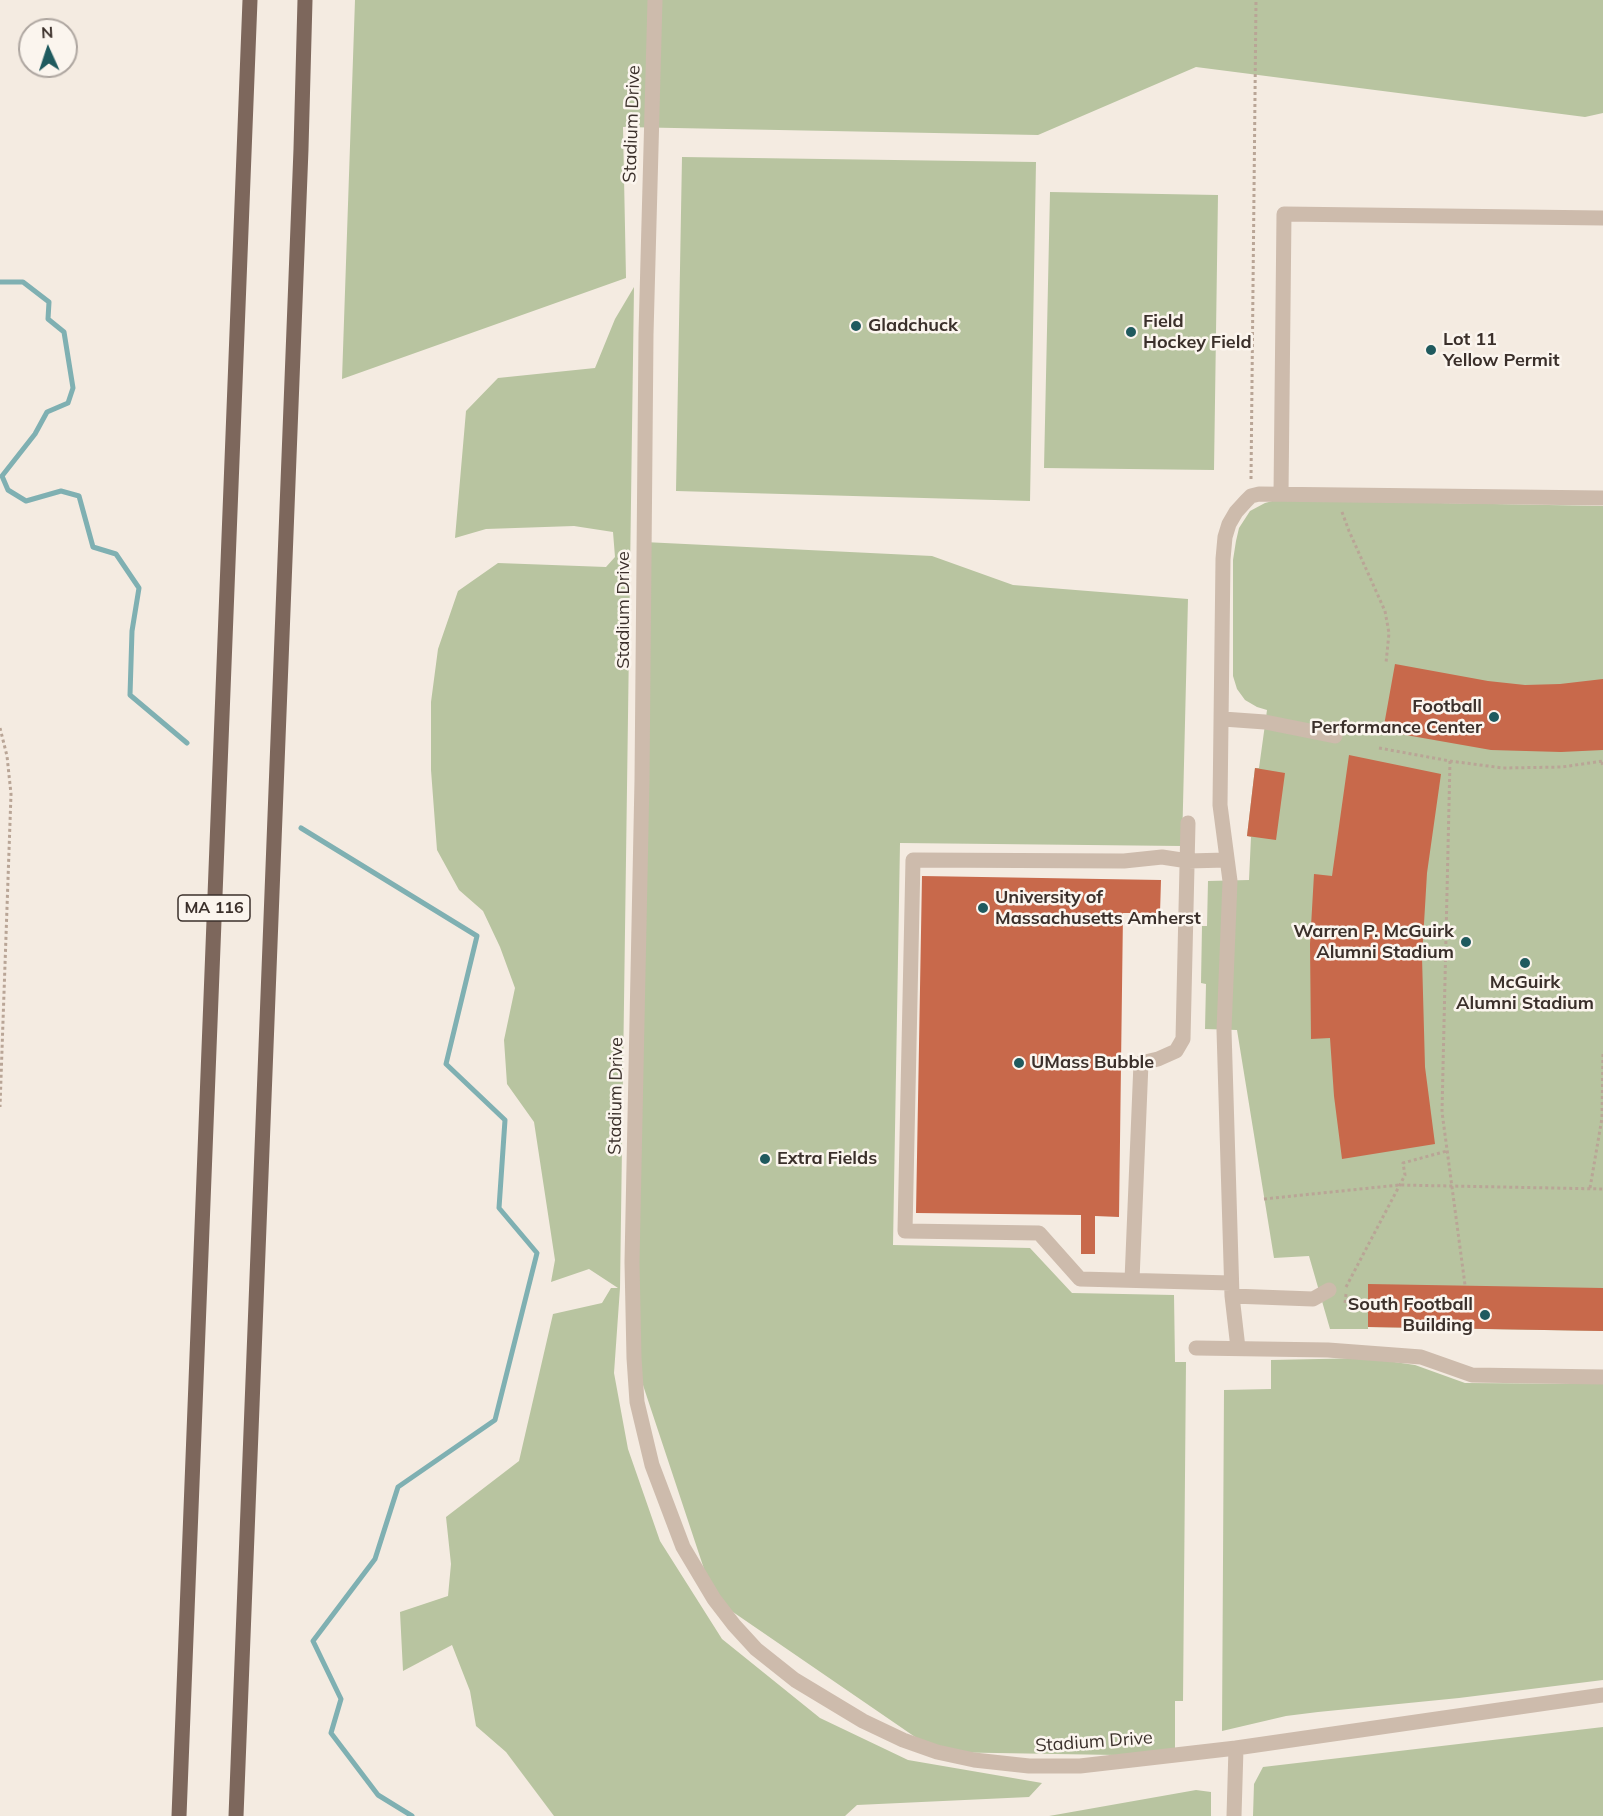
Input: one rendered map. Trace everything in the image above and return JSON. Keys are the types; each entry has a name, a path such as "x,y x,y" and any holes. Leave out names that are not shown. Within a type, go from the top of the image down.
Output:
{"main road":[{"name":"MA 116","path":"178,1816 250,0"},
{"name":"MA 116","path":"236,1816 305,0"}],"street":[{"name":"Stadium Drive","path":"655,0 646,334 642,780 632,1262 634,1358 637,1402 643,1434 655,1476 687,1555 714,1599 734,1625 756,1649 795,1680 838,1708 887,1733 920,1747 974,1760 1029,1766 1091,1765 1236,1748 1603,1695"},
{"path":"1281,494 1284,214 1603,218"},
{"path":"1238,1348 1231,1290 1224,1030 1230,881 1220,806 1223,719 1223,559 1226,537 1236,512 1251,496 1281,494 1603,498"},
{"path":"1223,719 1265,722 1335,736"},
{"path":"1132,1280 1141,1063 1176,1051 1183,1039 1188,823"},
{"path":"1226,860 1188,861 1162,857 1124,861 913,860 905,1231 1039,1233 1080,1279 1132,1280 1313,1299 1329,1290"},
{"path":"1196,1348 1328,1350 1421,1357 1472,1375 1603,1377"},
{"path":"1234,1816 1236,1748"}],"path":[{"path":"1251,496 1256,0"},
{"path":"1338,495 1349,531 1388,622 1386,663"},
{"path":"0,728 7,756 11,794 0,1107"},
{"path":"1380,748 1503,768 1562,767 1603,762 1603,768"},
{"path":"1450,761 1442,1112 1465,1285"},
{"path":"1590,1188 1602,1118 1603,1052"},
{"path":"1368,1303 1346,1303 1346,1285 1405,1175 1403,1162 1447,1151"},
{"path":"1264,1199 1399,1185 1603,1189"}],"green space":[{"path":"355,0 1603,0 1603,113 1585,117 1196,67 1038,135 623,127 626,278 342,379"},
{"name":"Gladchuck","path":"682,157 1036,162 1030,501 676,491"},
{"name":"Field Hockey Field","path":"1050,192 1218,195 1214,470 1044,468"},
{"path":"634,287 620,1288 614,1373 628,1449 660,1541 722,1639 820,1718 908,1760 1042,1783 1029,1797 857,1805 845,1816 554,1816 506,1752 476,1726 470,1691 452,1645 403,1671 400,1612 448,1596 451,1564 446,1517 519,1461 553,1314 602,1303 611,1288 618,1288 589,1269 551,1282 555,1260 534,1122 507,1084 504,1040 515,988 500,947 483,911 459,890 437,850 431,770 431,702 438,649 458,591 498,563 606,567 615,557 613,532 574,526 486,529 455,538 466,411 498,378 595,368 615,319"},
{"path":"1276,500 1603,506 1603,1331 1368,1327 1368,1329 1330,1329 1309,1256 1274,1258 1237,1030 1205,1029 1206,984 1201,983 1202,926 1207,926 1208,881 1249,880 1251,837 1247,836 1255,768 1259,768 1267,710 1245,700 1237,689 1233,676 1233,560 1239,528 1250,511"},
{"name":"Extra Fields","path":"644,542 932,556 1013,585 1188,599 1182,846 900,843 893,1245 1030,1248 1072,1293 1174,1295 1175,1362 1186,1362 1183,1701 1175,1701 1175,1756 937,1752 714,1599 634,1358"},
{"path":"1367,1358 1415,1365 1465,1383 1603,1384 1603,1680 1286,1716 1222,1731 1224,1390 1271,1389 1271,1360"},
{"path":"1603,1727 1603,1816 1253,1816 1254,1784 1263,1767"},
{"path":"1196,1790 1211,1792 1211,1816 1049,1816"}],"building":[{"name":"Football Performance Center","path":"1395,664 1488,681 1525,685 1603,679 1603,750 1561,752 1491,750 1383,731"},
{"path":"1349,755 1441,774 1427,873 1422,957 1425,1067 1435,1144 1342,1159 1330,1038 1311,1039 1310,944 1314,874 1332,876"},
{"path":"1255,768 1285,773 1276,840 1247,836"},
{"name":"UMass Bubble","path":"922,876 1161,880 1160,913 1123,913 1119,1217 1095,1216 1095,1254 1081,1254 1081,1215 916,1213"},
{"name":"South Football Building","path":"1368,1284 1603,1288 1603,1331 1368,1327"}],"waterway":[{"path":"0,282 23,282 49,302 48,319 64,332 73,388 68,403 47,412 35,434 2,476 8,490 26,501 61,491 79,496 93,547 116,554 139,588 132,631 130,695 187,743"},
{"path":"301,828 477,936 446,1064 505,1120 499,1208 537,1253 495,1420 398,1487 375,1559 313,1641 341,1699 331,1733 378,1795 412,1816"}],"place":[{"name":"Gladchuck","path":"856,326"},
{"name":"Field Hockey Field","path":"1131,332"},
{"name":"Lot 11 Yellow Permit","path":"1431,350"},
{"name":"Football Performance Center","path":"1494,717"},
{"name":"University of Massachusetts Amherst","path":"983,908"},
{"name":"Warren P. McGuirk Alumni Stadium","path":"1466,942"},
{"name":"McGuirk Alumni Stadium","path":"1525,963"},
{"name":"UMass Bubble","path":"1019,1063"},
{"name":"Extra Fields","path":"765,1159"},
{"name":"South Football Building","path":"1485,1315"}]}
